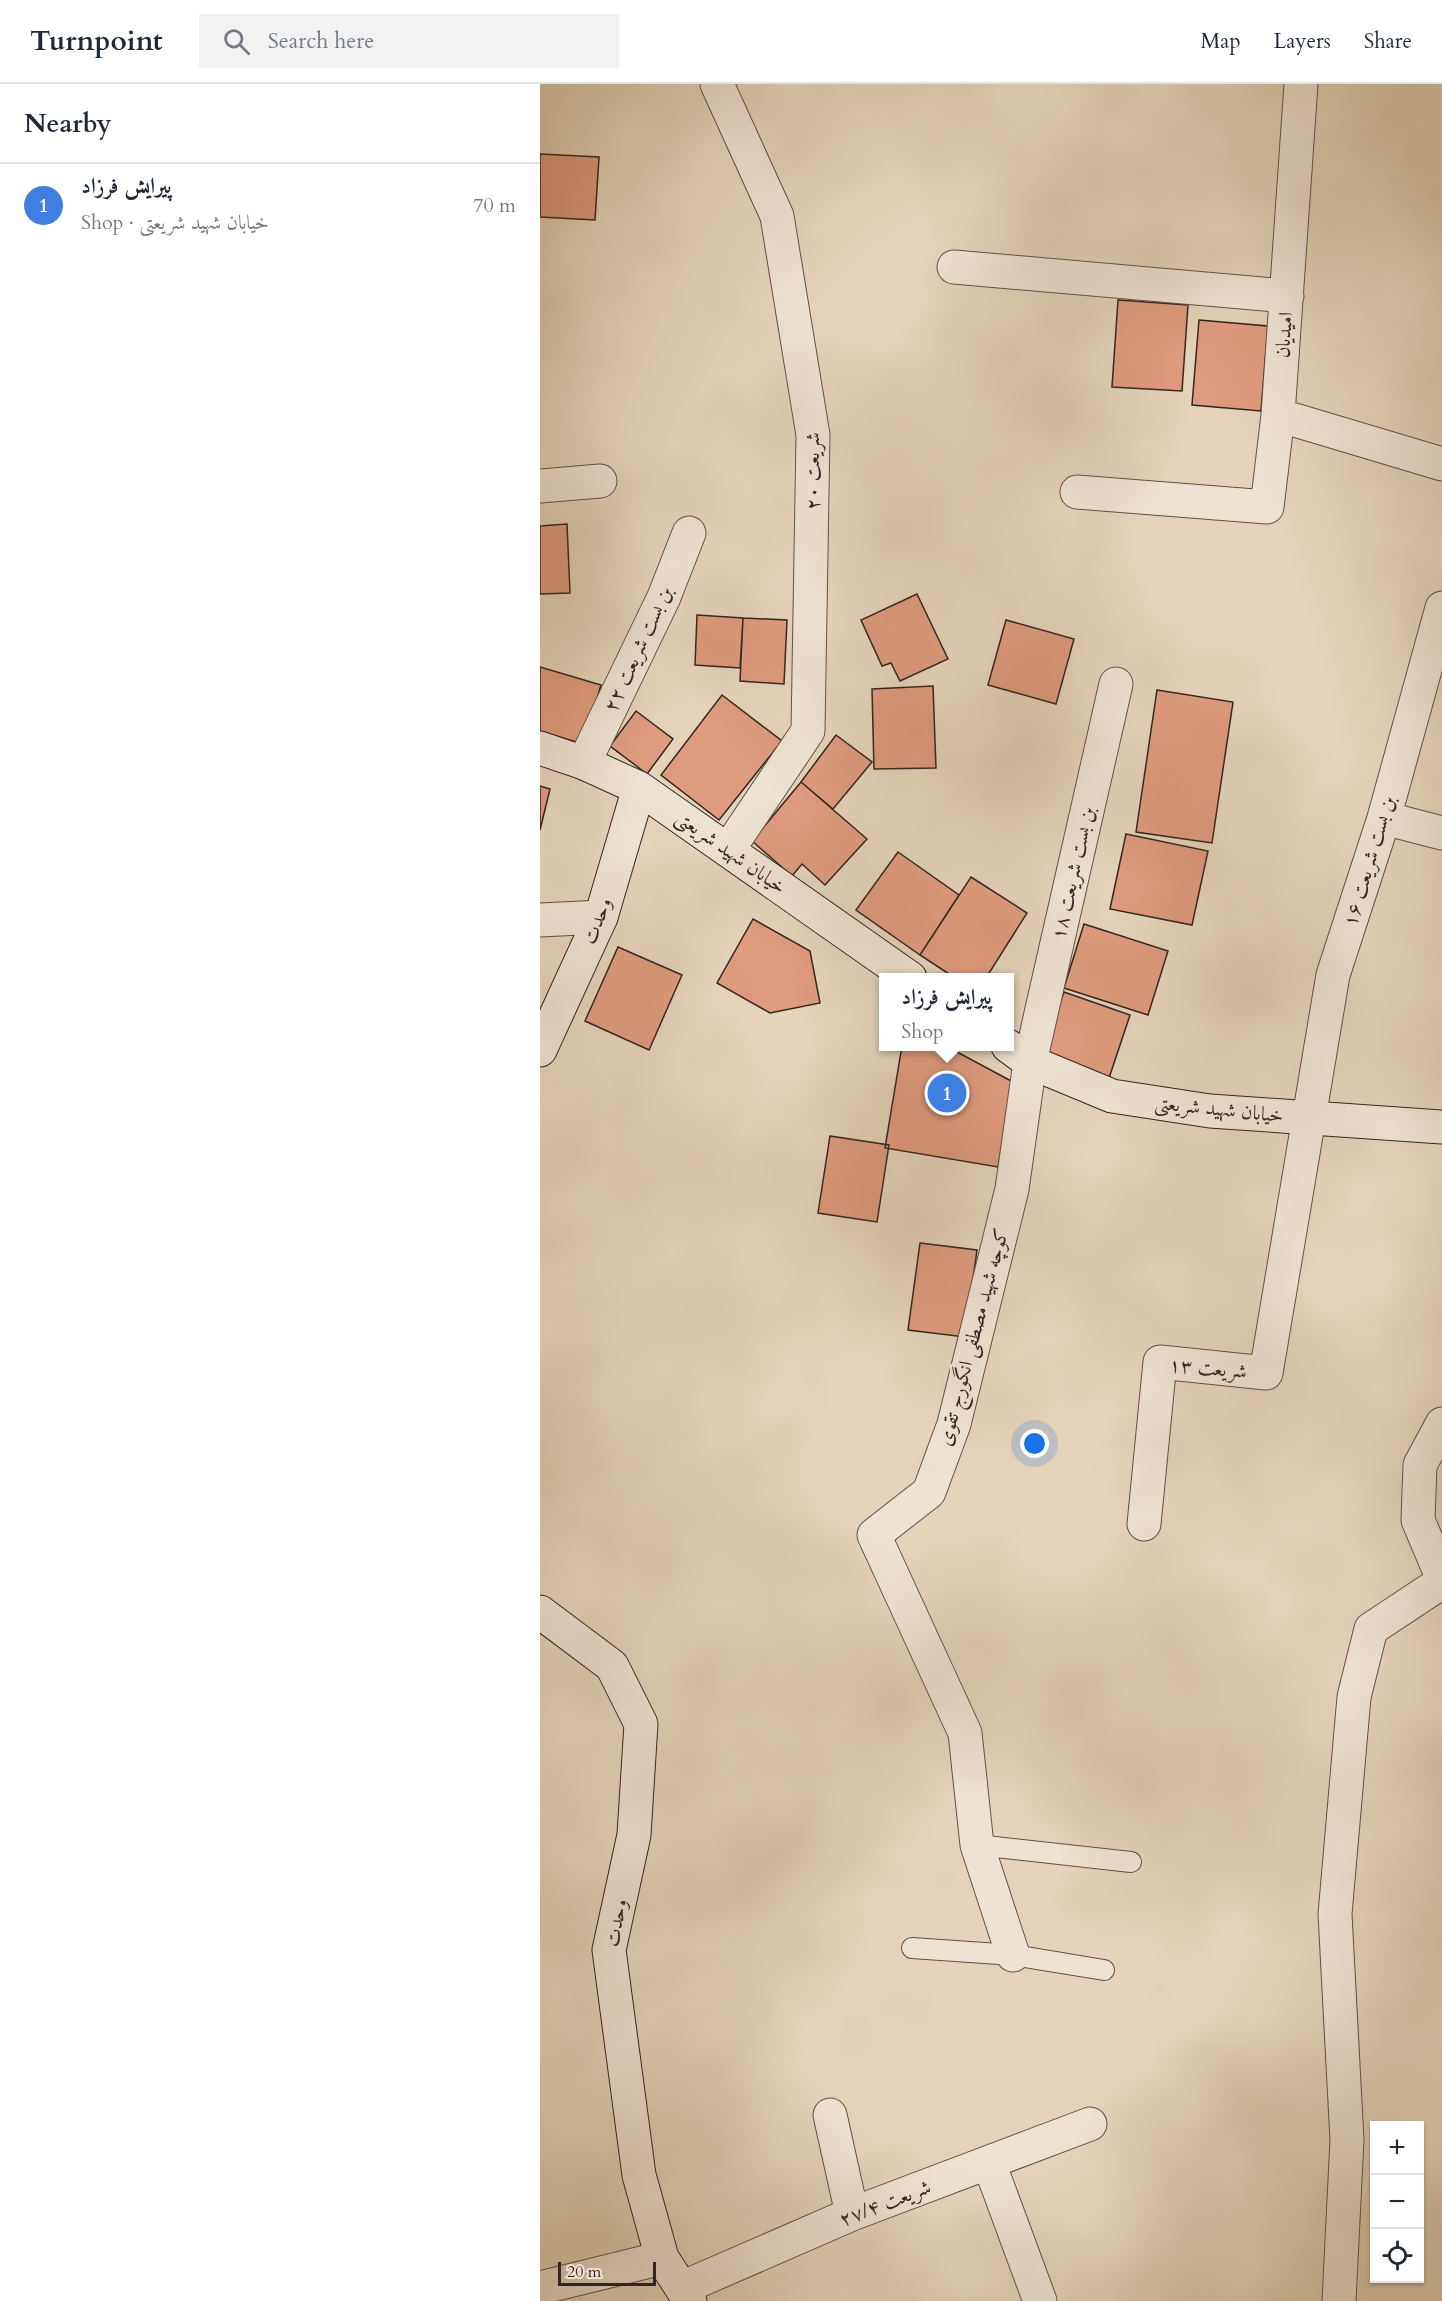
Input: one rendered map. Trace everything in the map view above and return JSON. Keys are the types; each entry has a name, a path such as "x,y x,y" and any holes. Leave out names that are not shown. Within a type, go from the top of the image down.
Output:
{"street":[{"name":"شریعت ۲۰","path":"717,84 777,216 813,435 808,731 728,850"},
{"name":"امیدیان","path":"1077,492 1267,507 1278,415 1301,84"},
{"path":"954,267 1287,296"},
{"path":"1278,415 1442,464"},
{"path":"540,486 600,481"},
{"name":"بن بست شریعت ۲۲","path":"584,763 664,597 689,533"},
{"name":"بن بست شریعت ۱۶","path":"1310,1117 1333,975 1384,818 1442,608"},
{"name":"بن بست شریعت ۱۸","path":"1019,1054 1116,684"},
{"name":"خیابان شهید شریعتی","path":"540,748 584,763 639,788 903,973"},
{"name":"وحدت","path":"540,1050 601,917 639,788"},
{"path":"1384,818 1442,833"},
{"path":"540,920 601,917"},
{"name":"خیابان شهید شریعتی","path":"1019,1054 1112,1096 1210,1111 1442,1126"},
{"name":"کوچه شهید مصطفی انگورج تقوی","path":"1013,1955 977,1845 965,1732 874,1535 929,1492 954,1424 1012,1189 1019,1054"},
{"name":"شریعت ۱۳","path":"1144,1524 1160,1362 1266,1373 1310,1117"},
{"path":"1442,1424 1420,1465 1418,1520 1442,1578"},
{"path":"1339,2301 1347,2140 1335,1914 1354,1697 1371,1629 1442,1582"},
{"name":"وحدت","path":"540,1612 612,1666 641,1724 634,1835 609,1950 639,2175 662,2258 686,2295"},
{"path":"830,2115 852,2214"},
{"name":"شریعت ۲۷/۴","path":"686,2295 852,2214 1090,2124"},
{"path":"989,2163 1040,2301"},
{"path":"540,2288 662,2258"}],"lane":[{"path":"977,1845 1131,1862"},
{"path":"912,1948 1013,1955 1104,1971"}],"building":[{"path":"540,154 599,157 595,220 540,217"},
{"path":"1118,300 1188,305 1182,391 1112,387"},
{"path":"1199,320 1268,326 1261,411 1192,405"},
{"path":"567,524 570,593 540,594 540,526"},
{"path":"917,594 948,659 900,681 891,663 882,666 861,620"},
{"path":"697,615 743,618 740,668 695,665"},
{"path":"743,618 787,620 784,684 740,681"},
{"path":"1006,620 1074,639 1056,704 988,685"},
{"path":"540,667 601,685 583,744 540,731"},
{"path":"933,686 936,768 874,769 872,689"},
{"path":"1157,690 1233,702 1212,843 1136,832"},
{"path":"722,695 782,741 719,820 661,775"},
{"path":"636,711 673,739 647,774 610,746"},
{"path":"836,735 872,762 833,809 801,782"},
{"path":"801,782 867,839 825,885 802,864 792,876 752,841"},
{"path":"540,786 550,789 540,830"},
{"path":"1126,834 1208,851 1192,925 1110,909"},
{"path":"898,852 959,895 920,955 856,910"},
{"path":"971,877 1027,913 989,973 947,973 920,955"},
{"path":"753,919 810,951 820,1003 770,1013 717,983"},
{"path":"1084,924 1168,951 1148,1015 1064,988"},
{"path":"618,947 682,975 649,1050 585,1021"},
{"path":"1064,992 1130,1015 1109,1078 1042,1054"},
{"path":"901,1051 955,1051 1013,1082 998,1167 885,1148"},
{"path":"830,1136 889,1145 877,1222 818,1213"},
{"path":"920,1243 977,1250 965,1337 908,1330"}],"place":[{"name":"پیرایش فرزاد","path":"947,1093"}]}
